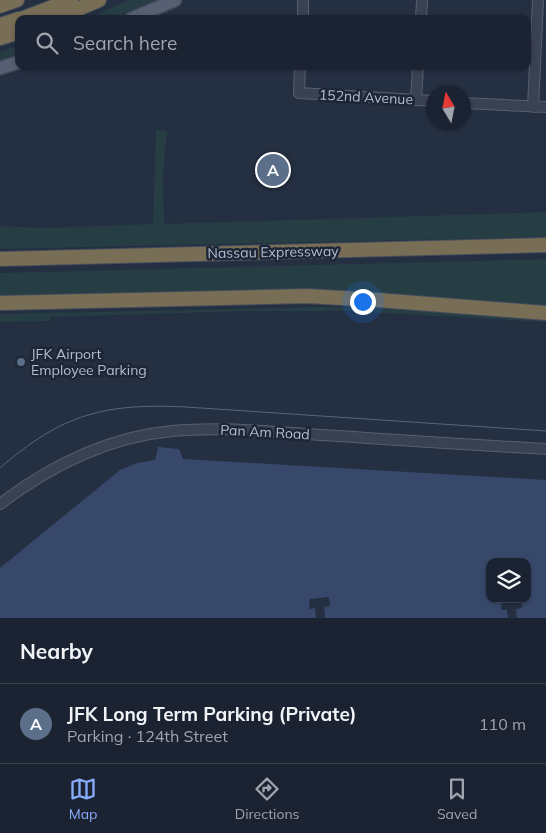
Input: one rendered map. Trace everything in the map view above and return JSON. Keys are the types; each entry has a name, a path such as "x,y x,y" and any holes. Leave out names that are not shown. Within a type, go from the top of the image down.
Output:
{"highway":[{"path":"0,6 17,0"},
{"path":"31,15 71,0"},
{"path":"64,15 99,0"},
{"path":"0,25 15,20"},
{"path":"0,38 15,33"},
{"name":"Nassau Expressway","path":"0,259 546,245"},
{"path":"0,303 308,296 546,314"}],"main road":[{"path":"140,15 175,0"},
{"path":"0,68 15,63"}],"street":[{"path":"303,15 304,0"},
{"path":"421,15 422,0"},
{"path":"533,106 538,0"},
{"name":"152nd Avenue","path":"300,70 299,93 426,101"},
{"path":"416,100 418,70"},
{"path":"471,103 546,107"},
{"name":"Pan Am Road","path":"0,504 33,480 74,458 112,444 171,431 229,430 546,449"}],"green space":[{"path":"128,0 156,0 121,15 96,15"},
{"path":"15,46 15,56 0,62 0,52"},
{"path":"156,129 167,131 163,174 164,224 546,212 546,237 0,249 0,226 43,228 153,224"},
{"path":"546,259 546,310 447,302 0,298 0,273"},
{"path":"320,307 387,308 546,319 546,322 347,311 249,311 50,317 50,321 0,322 0,314"}],"water":[{"path":"158,447 179,449 183,459 546,480 546,618 0,618 0,568 120,470 137,463 155,460"}],"pier":[{"path":"329,597 330,606 324,607 325,618 316,618 315,608 309,609 310,599"},
{"path":"502,603 522,603 522,608 516,609 517,618 508,618 507,610 501,610"}],"tram line":[{"path":"0,468 22,450 64,424 107,410 131,407 186,407 546,431"}],"place":[{"name":"JFK Long Term Parking (Private)","path":"273,170"},
{"name":"JFK Airport Employee Parking","path":"21,362"}]}
